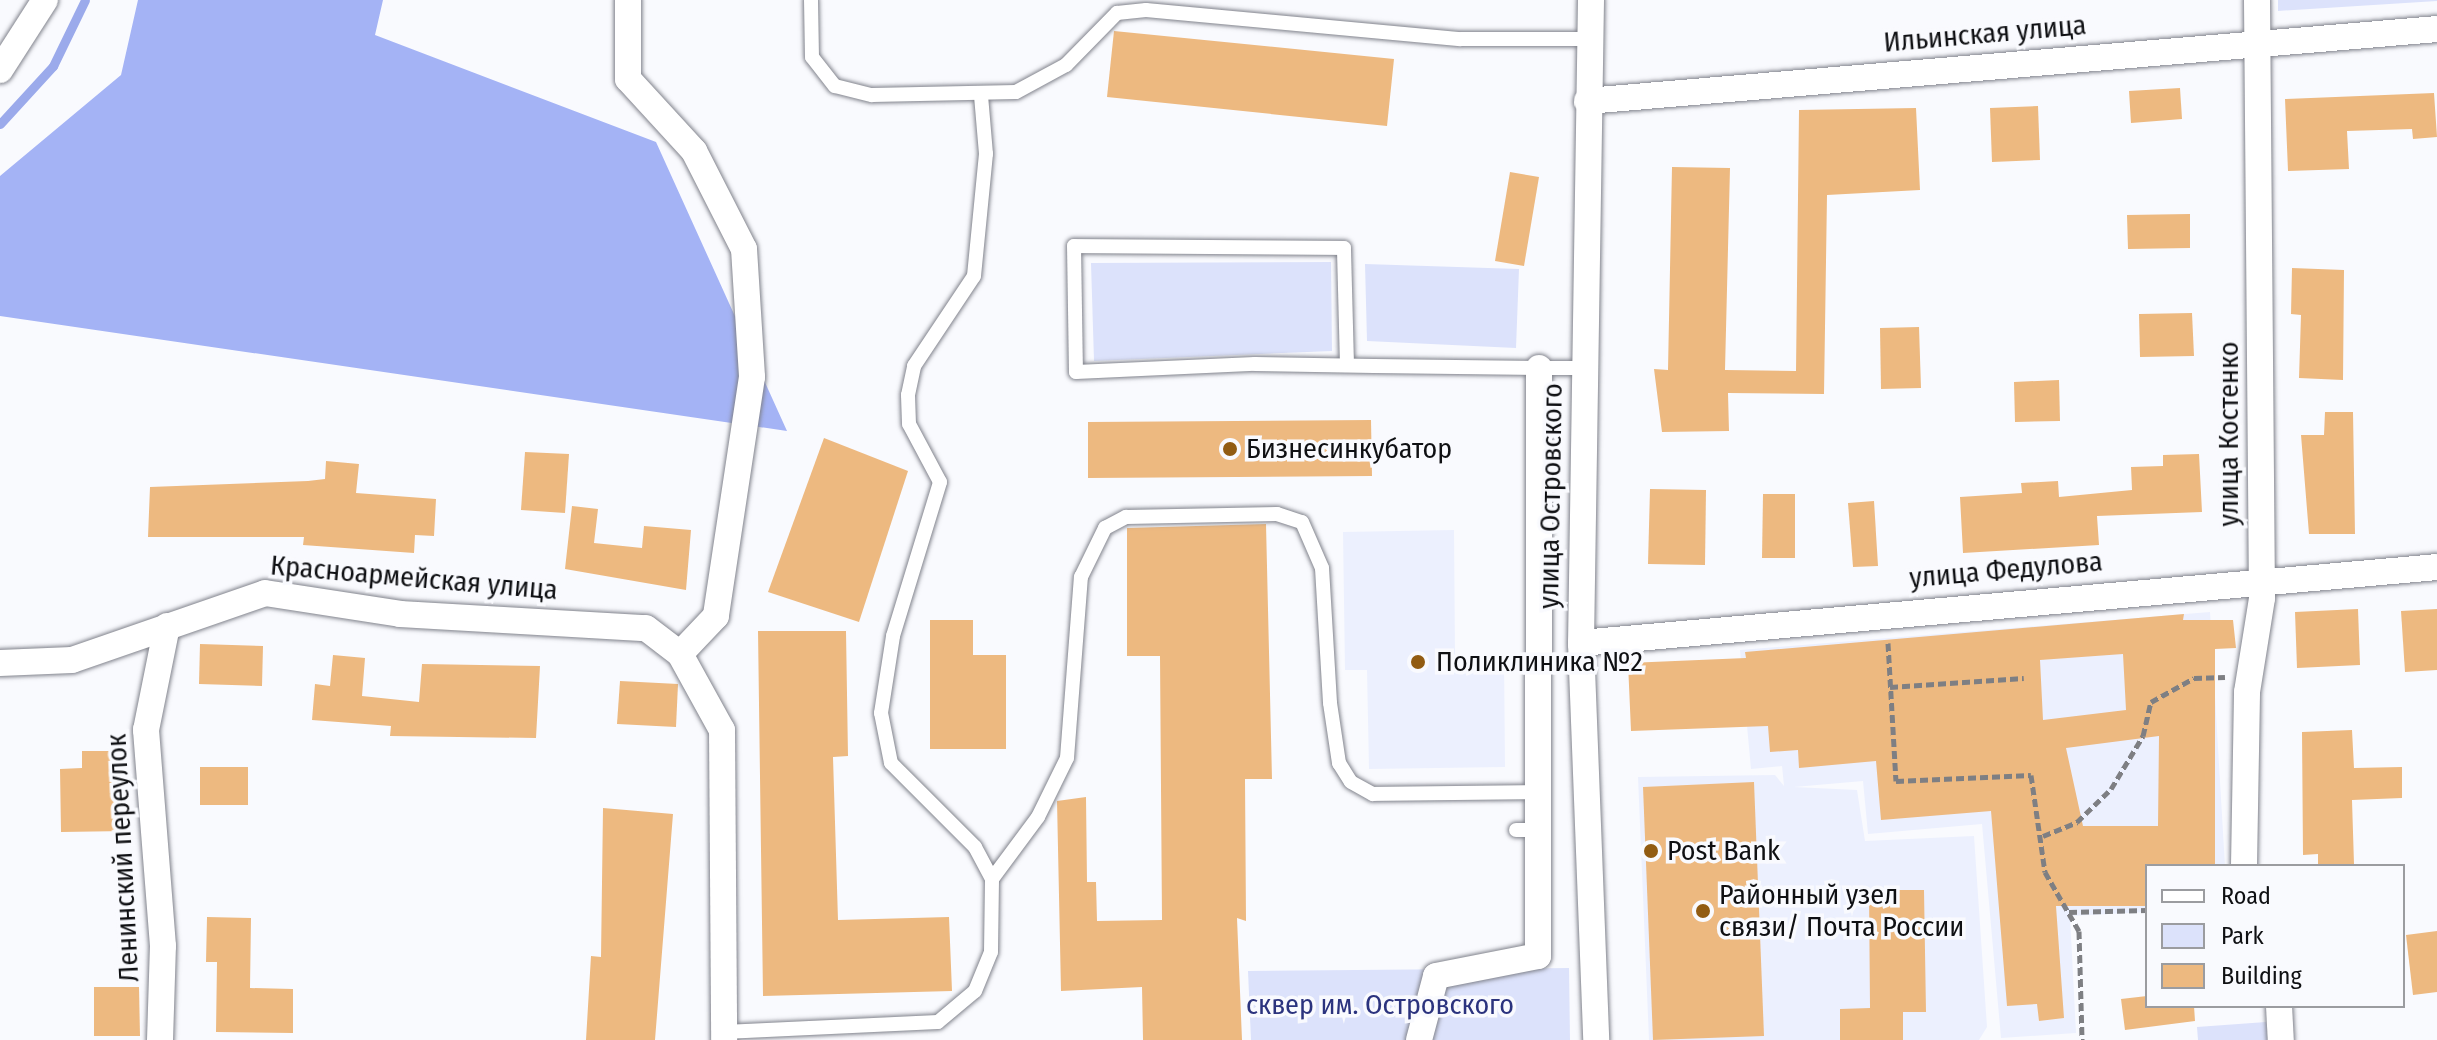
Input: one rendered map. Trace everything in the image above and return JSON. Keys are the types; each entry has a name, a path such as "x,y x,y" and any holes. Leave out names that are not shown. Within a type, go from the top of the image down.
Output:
{"street":[{"path":"0,70 45,0"},
{"path":"628,0 628,79 694,151 744,249 752,377 716,616 680,654 722,730 724,1036"},
{"name":"улица Островского","path":"1591,0 1587,101 1581,643 1596,1040"},
{"name":"улица Костенко","path":"2244,864 2240,805 2250,676 2262,578 2260,42 2257,0"},
{"name":"Ильинская улица","path":"1587,101 2437,29"},
{"path":"1419,1040 1436,976 1538,956 1527,830 1538,792 1539,368"},
{"name":"улица Федулова","path":"1581,643 2262,578 2437,567"},
{"name":"Красноармейская улица","path":"0,663 72,660 265,593 400,614 646,628 680,654"},
{"name":"Ленинский переулок","path":"160,1040 163,946 146,730 167,626"},
{"path":"2279,1008 2281,1040"}],"lane":[{"path":"811,0 812,57 835,86 872,95 981,96 1040,84 1118,6 1461,39 1590,39"},
{"path":"724,1036 938,1022 975,991 991,952 992,879 975,847 891,763 881,713 893,636 940,482 909,424 908,395 914,366 974,276 986,154 981,96"},
{"path":"1347,365 1344,248 1074,246 1076,372 1347,365 1584,368"},
{"path":"992,879 1038,817 1067,758 1081,577 1105,528 1126,517 1277,514 1302,522 1322,568 1330,703 1339,763 1351,782 1373,794 1538,792"}],"path":[{"path":"1886,614 1896,781 2015,773 2031,775 2043,836 2045,872 2079,931 2082,1040"},
{"path":"2043,836 2077,822 2111,789 2143,736 2151,702 2194,678 2250,676"},
{"path":"1890,687 2024,678"},
{"path":"2068,912 2145,910"}],"shaded area":[{"path":"138,0 383,0 375,35 656,142 787,431 0,316 0,176 121,75"},
{"path":"1454,530 1455,656 1504,655 1505,767 1369,769 1367,670 1345,670 1343,532"},
{"path":"2210,612 2225,864 2145,864 2145,912 2070,916 2076,1033 2001,1038 1982,824 1868,834 1863,781 1794,787 1857,790 1865,841 1974,836 1987,1027 1979,1040 1649,1040 1638,777 1775,775 1784,786 1782,766 1751,769 1740,650"}],"green space":[{"path":"2278,0 2437,0 2437,1 2278,11"},
{"path":"1331,262 1332,351 1094,361 1091,263"},
{"path":"1365,264 1519,269 1516,348 1367,341"},
{"name":"сквер им. Островского","path":"1569,968 1570,1040 1251,1040 1248,971"},
{"path":"2266,1022 2268,1040 2198,1040 2197,1027"}],"building":[{"path":"1114,31 1394,59 1387,126 1107,97"},
{"path":"2180,88 2182,119 2131,123 2129,91"},
{"path":"2434,93 2437,137 2413,139 2412,129 2347,131 2349,169 2288,171 2285,99"},
{"path":"2038,106 2040,160 1992,162 1990,108"},
{"path":"1916,108 1920,190 1827,195 1824,394 1728,393 1729,431 1662,432 1654,369 1668,370 1672,167 1730,168 1725,370 1796,371 1799,110"},
{"path":"1510,172 1539,177 1524,266 1495,261"},
{"path":"2190,214 2190,248 2128,249 2127,215"},
{"path":"2292,268 2344,270 2343,380 2299,378 2301,315 2291,314"},
{"path":"2192,313 2194,356 2140,357 2139,314"},
{"path":"1919,327 1921,388 1881,389 1880,328"},
{"path":"2059,380 2060,421 2015,422 2014,382"},
{"path":"2325,412 2353,412 2355,534 2309,534 2301,435 2324,435"},
{"name":"Бизнесинкубатор","path":"1371,420 1372,476 1088,478 1088,422"},
{"path":"824,438 908,471 859,622 768,592"},
{"path":"525,452 569,454 565,513 521,510"},
{"path":"2199,454 2202,512 2097,516 2099,545 1963,553 1960,497 2022,493 2021,483 2058,481 2059,497 2132,490 2131,467 2163,466 2163,455"},
{"path":"326,461 359,464 356,493 436,499 434,536 415,535 414,553 303,545 304,537 148,537 150,487 325,479"},
{"path":"1650,489 1706,490 1705,565 1648,564"},
{"path":"1763,494 1795,494 1795,558 1762,558"},
{"path":"1874,501 1878,566 1853,567 1848,503"},
{"path":"572,506 598,509 594,543 642,548 644,526 691,530 686,590 565,569"},
{"path":"1266,524 1272,779 1245,779 1246,921 1237,918 1242,1040 1143,1040 1142,987 1061,991 1057,801 1086,797 1087,882 1096,882 1097,921 1162,920 1160,656 1127,656 1127,528"},
{"path":"2358,609 2360,665 2297,668 2295,612"},
{"path":"2437,609 2437,670 2405,672 2401,611"},
{"path":"2184,614 2183,620 2233,620 2236,648 2215,649 2215,864 2145,864 2145,906 2056,906 2064,1018 2039,1021 2037,1004 2007,1006 1991,811 1881,820 1876,761 1799,768 1798,750 1770,752 1768,726 1631,731 1628,663 1746,658 1745,652","holes":["2123,654 2126,710 2043,720 2040,660","2159,736 2158,826 2083,826 2066,748"]},
{"path":"930,620 973,620 973,655 1006,655 1006,749 930,749"},
{"path":"758,631 846,631 848,756 833,757 838,920 949,917 952,991 763,996"},
{"path":"200,644 263,646 262,686 199,684"},
{"path":"333,655 365,658 362,696 419,702 422,664 540,666 536,738 390,736 391,726 312,720 315,684 330,686"},
{"path":"620,681 678,684 676,727 617,724"},
{"path":"2352,730 2354,768 2402,767 2402,798 2352,800 2354,864 2318,864 2318,854 2303,855 2302,732"},
{"path":"82,751 124,751 126,831 61,832 60,769 82,768"},
{"path":"200,767 248,767 248,805 200,805"},
{"name":"Районный узел связи/ Почта России","path":"1754,782 1764,1036 1653,1040 1643,787"},
{"path":"603,808 673,814 655,1040 586,1040 591,956 601,957"},
{"path":"1869,890 1924,890 1926,1012 1903,1012 1903,1040 1840,1040 1840,1009 1870,1008"},
{"path":"207,917 251,918 250,988 293,989 293,1033 216,1032 217,962 206,962"},
{"path":"2437,931 2437,992 2413,995 2406,935"},
{"path":"94,987 139,987 140,1036 94,1036"},
{"path":"2145,996 2145,1008 2194,1008 2195,1021 2125,1030 2121,999"}],"waterway":[{"path":"0,124 53,66 85,0"}],"place":[{"name":"Бизнесинкубатор","path":"1230,449"},
{"name":"Поликлиника №2","path":"1418,662"},
{"name":"Post Bank","path":"1651,851"},
{"name":"Районный узел связи/ Почта России","path":"1703,911"}]}
